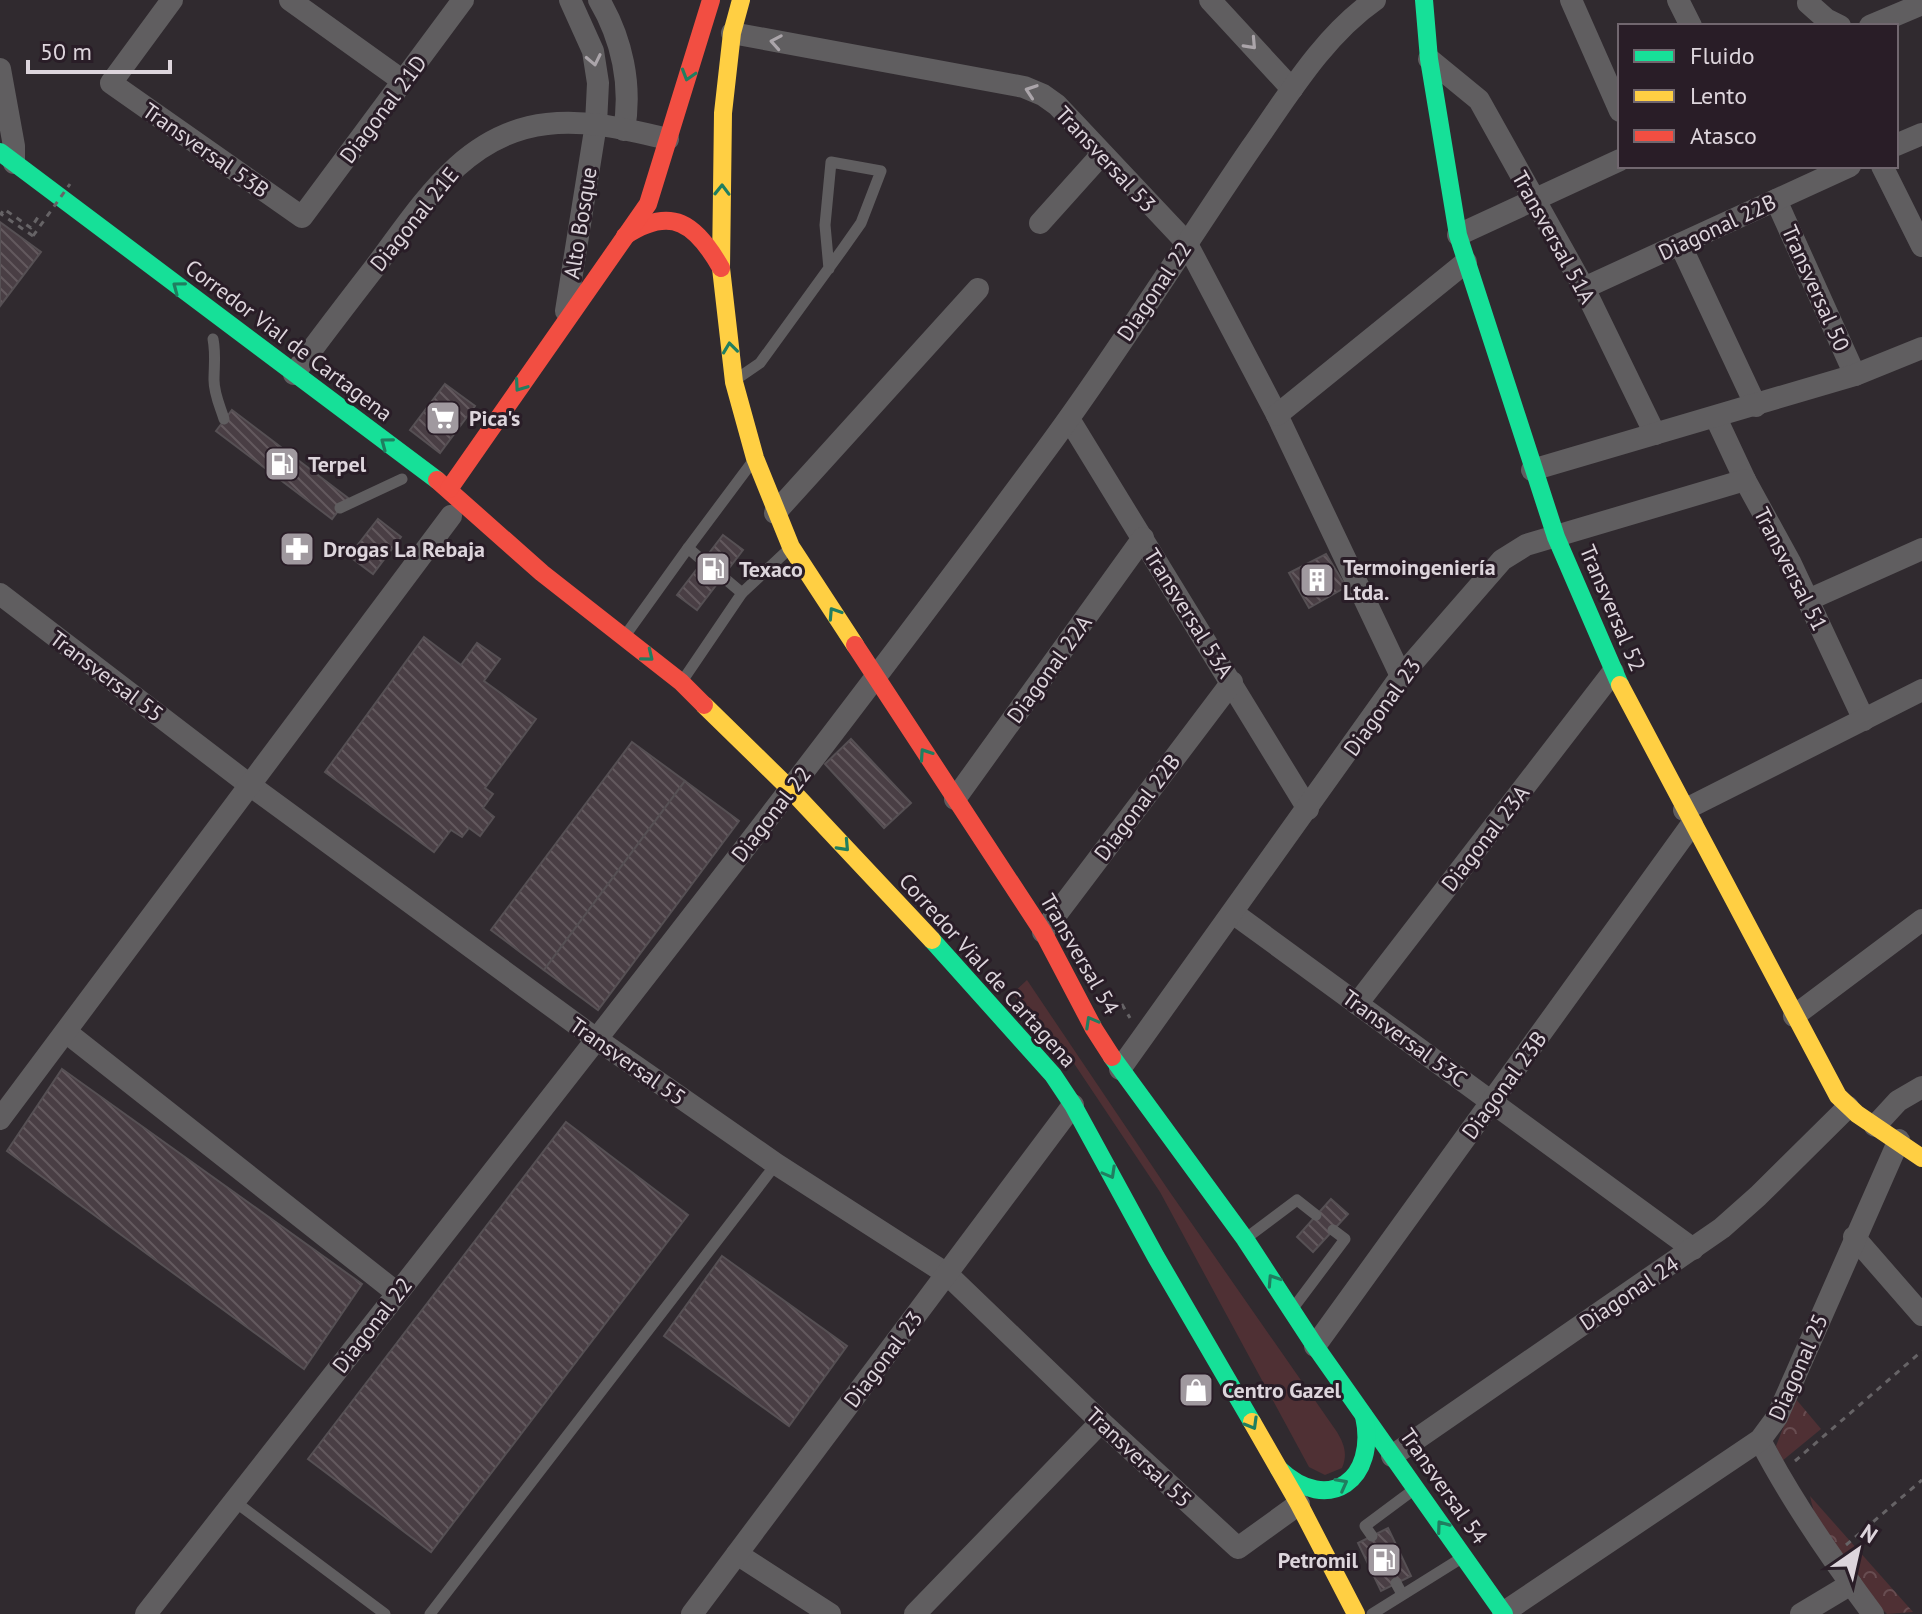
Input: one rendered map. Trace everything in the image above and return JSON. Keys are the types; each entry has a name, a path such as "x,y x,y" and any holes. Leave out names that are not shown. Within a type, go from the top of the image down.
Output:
{"main road":[{"path":"449,489 648,204 674,140 711,0"},
{"path":"721,268 723,113 732,33 741,0"},
{"name":"Transversal 52","path":"1424,0 1429,59 1458,235 1532,470 1556,537 1613,672 1838,1096 1875,1126 1905,1138 1922,1158"},
{"path":"706,133 723,113"},
{"name":"Corredor Vial de Cartagena","path":"7,158 449,489 542,573 681,682 791,790 967,977 1053,1075 1073,1105 1156,1257 1299,1504 1356,1614"},
{"path":"624,237 638,226 654,220 672,220 689,226 702,236 721,268"},
{"name":"Transversal 54","path":"721,268 734,382 755,458 791,547 1043,932 1094,1029 1120,1069 1245,1239 1315,1346 1504,1613"},
{"name":"Corredor Vial de Cartagena","path":"207,335 238,358"},
{"name":"Corredor Vial de Cartagena","path":"445,511 542,573"},
{"path":"1276,1465 1287,1480 1298,1487 1314,1491 1330,1490 1345,1484 1357,1475 1366,1461 1370,1446 1369,1429 1362,1413"}],"street":[{"name":"Transversal 53B","path":"172,0 111,83 302,217"},
{"path":"290,0 403,81"},
{"name":"Diagonal 21D","path":"302,217 463,0"},
{"path":"570,0 593,51 598,83 596,124"},
{"path":"599,0 607,14 623,62 627,96 624,130"},
{"path":"1210,0 1292,89"},
{"name":"Diagonal 22","path":"146,1614 877,679 1069,419 1292,89 1334,36 1375,0"},
{"path":"1571,0 1618,106"},
{"path":"1678,0 1690,24"},
{"path":"1807,1 1817,24"},
{"path":"1807,1 1836,24"},
{"path":"1875,24 1922,4"},
{"name":"Transversal 53","path":"732,33 1024,87 1057,105 1186,242 1277,415 1401,676"},
{"name":"Transversal 51A","path":"1429,59 1479,100 1584,288 1655,434"},
{"path":"0,69 14,146 7,158"},
{"name":"Diagonal 21E","path":"294,374 440,181 471,153 519,130 545,124 596,124 674,140"},
{"name":"Alto Bosque","path":"564,322 596,124"},
{"path":"1898,144 1922,134"},
{"path":"1040,223 1102,154"},
{"path":"1458,235 1618,161"},
{"name":"Diagonal 22B","path":"1584,288 1846,168"},
{"path":"1883,168 1922,246"},
{"name":"Transversal 50","path":"1776,200 1855,375"},
{"path":"1680,244 1756,406"},
{"path":"1277,415 1466,262"},
{"path":"775,513 978,289"},
{"path":"1532,470 1756,406 1855,375 1922,348"},
{"name":"Transversal 51","path":"1716,418 1808,600 1864,720"},
{"name":"Transversal 53A","path":"1069,419 1308,809"},
{"name":"Diagonal 23","path":"1120,1069 1401,676 1502,560 1526,545 1745,480"},
{"path":"0,1119 251,786 445,511"},
{"name":"Diagonal 22A","path":"955,799 1143,538"},
{"path":"1808,600 1922,549"},
{"name":"Transversal 55","path":"0,594 251,786 595,1038 776,1164 947,1274 1238,1548 1299,1504"},
{"name":"Diagonal 23A","path":"1357,1004 1613,672"},
{"name":"Diagonal 22B","path":"1043,932 1232,682"},
{"name":"Diagonal 23B","path":"1315,1346 1492,1102 1688,817 1922,690"},
{"name":"Transversal 53C","path":"1233,913 1693,1249"},
{"path":"1794,1016 1922,920"},
{"path":"66,1032 397,1293"},
{"path":"1875,1126 1898,1101 1922,1087"},
{"name":"Diagonal 23","path":"692,1614 1073,1105"},
{"name":"Diagonal 24","path":"1392,1456 1722,1228 1848,1107"},
{"name":"Diagonal 25","path":"1504,1613 1760,1440 1777,1417 1854,1237 1905,1138"},
{"path":"1854,1237 1922,1315"},
{"path":"915,1614 1101,1422"},
{"path":"1760,1440 1831,1558 1873,1614"},
{"path":"737,1554 830,1614"},
{"path":"1801,1614 1851,1584"}],"lane":[{"path":"734,382 760,363 829,269 861,223 881,171 831,162 825,225 829,269"},
{"path":"207,335 216,357 215,395 224,419"},
{"path":"625,637 755,458"},
{"path":"340,508 401,479"},
{"path":"681,682 742,593 791,547"},
{"path":"688,548 703,561"},
{"path":"723,577 742,593"},
{"path":"430,1614 776,1164"},
{"path":"1245,1239 1297,1200 1316,1215"},
{"path":"1292,1310 1345,1239 1333,1230"},
{"path":"1372,1536 1365,1526 1415,1488"},
{"path":"234,1501 385,1614"},
{"path":"1372,1614 1399,1589 1464,1557"}],"path":[{"path":"42,211 31,228 4,209 1,214 33,236 70,184"},
{"path":"1779,1476 1922,1351"},
{"path":"1831,1558 1922,1480"}],"green space":[{"path":"1027,980 1337,1432 1344,1449 1342,1468 1325,1475 1309,1467 1160,1192 1065,1050 1012,994"},
{"path":"1795,1398 1821,1429 1782,1461 1776,1446"},
{"path":"1810,1496 1913,1612 1887,1614 1862,1588 1830,1546 1821,1530"}],"building":[{"path":"0,222 41,252 0,306"},
{"name":"Pica's","path":"445,384 475,406 440,453 410,430"},
{"name":"Terpel","path":"232,410 348,498 332,519 216,431"},
{"path":"378,519 401,537 373,574 349,556"},
{"name":"Texaco","path":"723,535 743,550 697,610 677,595"},
{"name":"Termoingeniería Ltda.","path":"1326,554 1346,587 1309,608 1289,573"},
{"path":"424,637 461,665 477,643 500,659 484,681 536,719 485,788 493,794 483,808 494,817 480,836 469,828 462,837 451,830 434,852 325,772"},
{"path":"851,739 911,803 884,828 825,764"},
{"path":"632,742 685,781 544,970 491,930"},
{"path":"685,781 739,821 598,1010 544,970"},
{"path":"62,1069 362,1284 304,1369 7,1151"},
{"path":"566,1122 688,1215 431,1552 308,1459"},
{"path":"1331,1199 1348,1214 1313,1252 1297,1237"},
{"path":"722,1256 847,1346 789,1426 664,1336"},
{"name":"Petromil","path":"1388,1528 1411,1576 1381,1591 1358,1543"}],"traffic: fast":[{"path":"1424,0 1429,59 1458,235 1556,537 1620,685"},
{"path":"0,152 437,480"},
{"path":"932,940 1053,1075 1073,1105 1156,1257 1252,1422"},
{"path":"1112,1057 1245,1239 1315,1346 1504,1614"},
{"path":"1279,1469 1298,1483 1315,1489 1332,1489 1346,1484 1364,1457 1364,1416"}],"traffic: slow":[{"path":"741,0 732,33 723,113 721,268 734,382 755,458 791,547 855,645"},
{"path":"1620,685 1838,1096 1857,1114 1922,1158"},
{"path":"704,705 791,790 932,940"},
{"path":"1252,1422 1356,1614"}],"traffic: jam":[{"path":"449,489 648,204 711,0"},
{"path":"625,236 656,222 681,224 702,240 721,268"},
{"path":"437,480 542,573 681,682 704,705"},
{"path":"855,645 1043,932 1112,1057"}],"place":[{"name":"Pica's","path":"443,418"},
{"name":"Terpel","path":"282,464"},
{"name":"Drogas La Rebaja","path":"297,549"},
{"name":"Texaco","path":"713,569"},
{"name":"Termoingeniería Ltda.","path":"1317,580"},
{"name":"Centro Gazel","path":"1196,1390"},
{"name":"Petromil","path":"1384,1560"}]}
